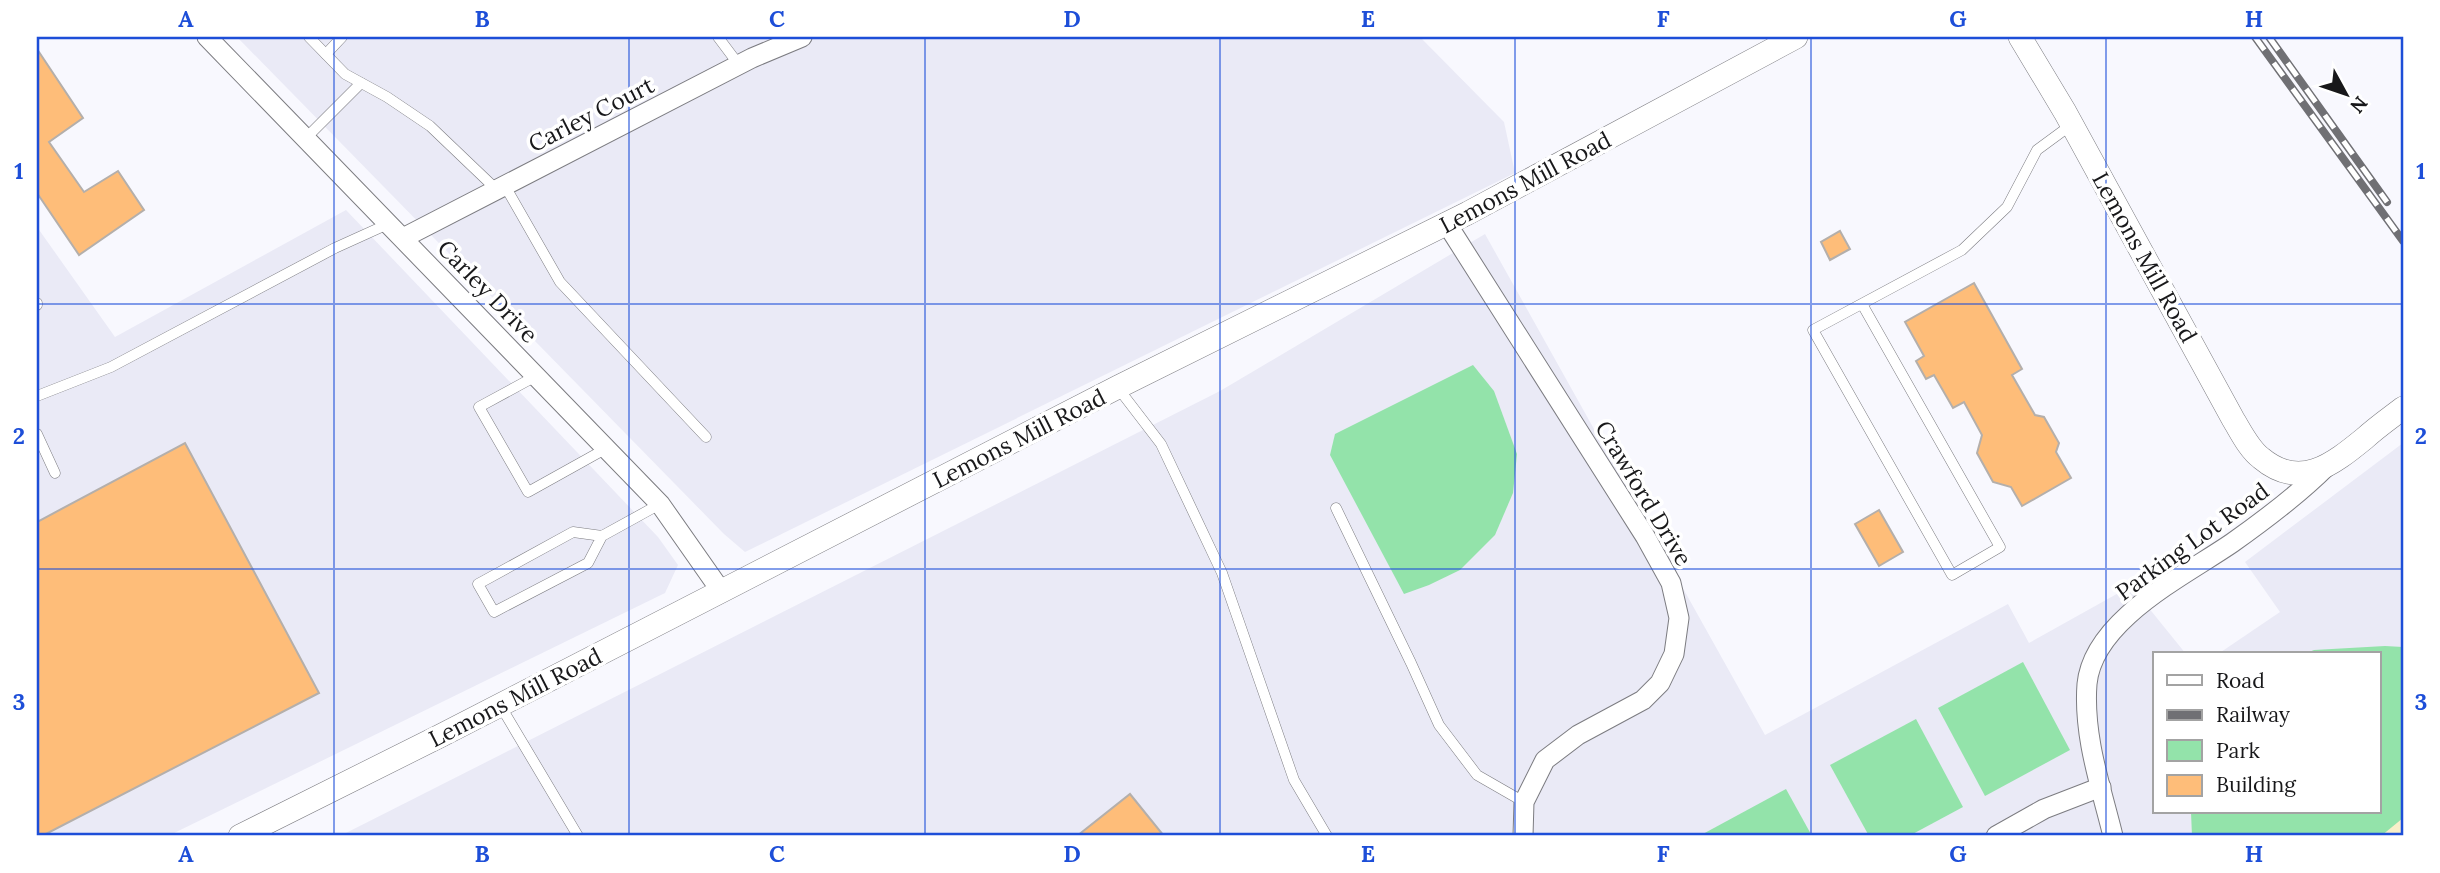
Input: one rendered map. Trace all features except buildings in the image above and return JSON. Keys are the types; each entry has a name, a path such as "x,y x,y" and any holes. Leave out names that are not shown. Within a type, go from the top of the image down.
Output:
{"street":[{"name":"Carley Drive","path":"207,37 660,504 721,591"},
{"name":"Carley Court","path":"403,238 739,65 802,37"},
{"name":"Lemons Mill Road","path":"240,836 1118,387 1447,224 1796,37"},
{"name":"Lemons Mill Road","path":"2020,37 2237,425 2260,458 2290,473 2302,474 2328,465"},
{"name":"Crawford Drive","path":"1447,224 1646,536 1671,583 1679,618 1674,654 1660,683 1643,701 1578,735 1545,760 1524,802 1523,836"},
{"path":"2328,465 2403,408"},
{"name":"Parking Lot Road","path":"2113,836 2087,733 2087,682 2094,658 2106,637 2138,606 2234,542 2301,492 2328,465"},
{"path":"1996,836 2044,809 2101,787"}],"lane":[{"path":"309,37 345,74 387,97 430,126 501,188 560,282 706,437"},
{"path":"326,54 342,37"},
{"path":"718,37 739,65"},
{"path":"306,138 361,83"},
{"path":"1862,304 2000,547 1952,575 1813,330 1962,250 2007,207 2037,150 2071,124"},
{"path":"37,396 111,368 335,247 388,223"},
{"path":"536,376 479,407 528,492 607,448"},
{"path":"1118,387 1161,444 1222,573 1294,780 1327,836"},
{"path":"37,434 55,473"},
{"path":"601,536 588,564 494,612 478,584 573,532 601,536 660,504"},
{"path":"1336,508 1439,725 1477,775 1524,802"},
{"path":"500,705 578,836"}],"shaded area":[{"path":"237,37 1420,37 1504,122 1515,173 745,552 724,534"},
{"path":"346,210 658,537 678,565 665,593 168,836 37,836 37,227 115,337"},
{"path":"1485,234 1765,735 2008,604 2029,643 2131,586 2184,652 2153,652 2153,814 2380,814 2380,652 2221,652 2280,612 2245,562 2403,443 2403,836 340,836 1220,391"}],"green space":[{"path":"1473,365 1494,391 1517,454 1513,493 1495,535 1460,570 1404,594 1330,455 1335,434"},
{"path":"2403,647 2403,836 2192,836 2191,814 2380,814 2380,652 2309,652"},
{"path":"2023,662 2070,750 1985,796 1938,708"},
{"path":"1916,719 1963,807 1909,836 1869,836 1830,765"},
{"path":"1786,789 1812,836 1701,835"}],"sand":[{"path":"2403,818 2403,836 2381,836"}],"railway":[{"path":"2255,37 2403,241"},
{"path":"2269,37 2387,202"}]}
